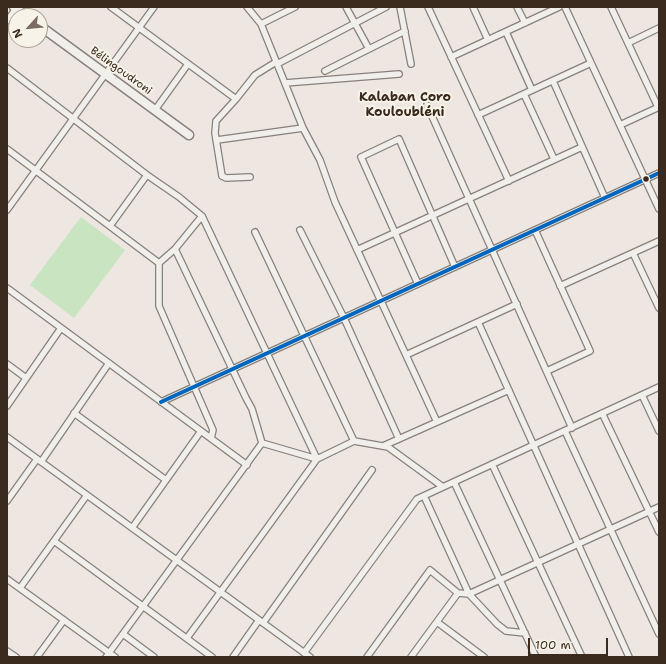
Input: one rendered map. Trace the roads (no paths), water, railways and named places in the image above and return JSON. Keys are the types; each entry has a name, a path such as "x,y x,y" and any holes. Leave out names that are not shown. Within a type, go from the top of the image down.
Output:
{"street":[{"path":"111,7 236,99"},
{"path":"7,210 154,7"},
{"path":"247,7 261,24 303,128 320,160 335,202 437,422"},
{"path":"261,24 294,7"},
{"path":"346,7 368,49"},
{"path":"250,177 226,178 222,176 215,133 216,121 255,76 277,63 386,7"},
{"path":"400,7 411,64"},
{"path":"428,7 509,180"},
{"path":"473,7 488,40"},
{"path":"518,7 525,23"},
{"path":"451,57 560,7"},
{"path":"565,7 659,209"},
{"path":"611,7 658,107 620,125"},
{"path":"628,43 659,28"},
{"path":"325,71 405,31"},
{"name":"Bélingoudroni","path":"48,32 189,135"},
{"path":"506,32 532,90"},
{"path":"478,115 591,63"},
{"path":"155,110 188,64"},
{"path":"7,68 147,175 179,197 202,216 317,459"},
{"path":"285,83 399,74"},
{"path":"553,81 605,198"},
{"path":"524,94 554,160"},
{"path":"428,105 572,428"},
{"path":"217,140 303,128"},
{"path":"418,284 361,157 367,154 399,140 455,267"},
{"path":"358,250 582,146"},
{"path":"7,149 159,263"},
{"path":"161,402 659,173"},
{"path":"110,226 147,175"},
{"path":"202,216 175,249 159,263 159,306 212,430 211,438"},
{"path":"300,230 344,318 399,439"},
{"path":"534,230 590,351 547,372"},
{"path":"255,232 303,337 354,441"},
{"path":"560,286 659,241"},
{"path":"175,249 252,409 262,443"},
{"path":"633,252 659,306"},
{"path":"7,288 247,465"},
{"path":"406,355 517,304"},
{"path":"478,322 630,657"},
{"path":"7,406 62,328"},
{"path":"7,501 39,461 108,363"},
{"path":"7,364 26,378"},
{"path":"304,653 417,499 659,387"},
{"path":"382,446 509,390"},
{"path":"642,395 659,431"},
{"path":"74,413 166,480"},
{"path":"602,413 659,532"},
{"path":"132,528 201,431"},
{"path":"565,431 659,632"},
{"path":"7,437 310,657"},
{"path":"187,638 317,459 354,441 388,447 443,487"},
{"path":"262,443 317,459"},
{"path":"108,655 262,443"},
{"path":"492,464 582,657"},
{"path":"233,657 261,622 372,470"},
{"path":"454,482 536,657"},
{"path":"20,588 87,495"},
{"path":"424,496 469,594 497,624 506,631 525,633"},
{"path":"370,656 430,570 458,593 469,594 659,507"},
{"path":"54,541 212,657"},
{"path":"7,579 64,620 108,655 115,657"},
{"path":"411,657 458,593"},
{"path":"37,657 64,620"},
{"path":"437,622 484,657"},
{"path":"123,634 154,657"},
{"path":"7,651 16,657"}],"district":[{"name":"Kalaban Coro Kouloubléni","path":"405,106"}]}
